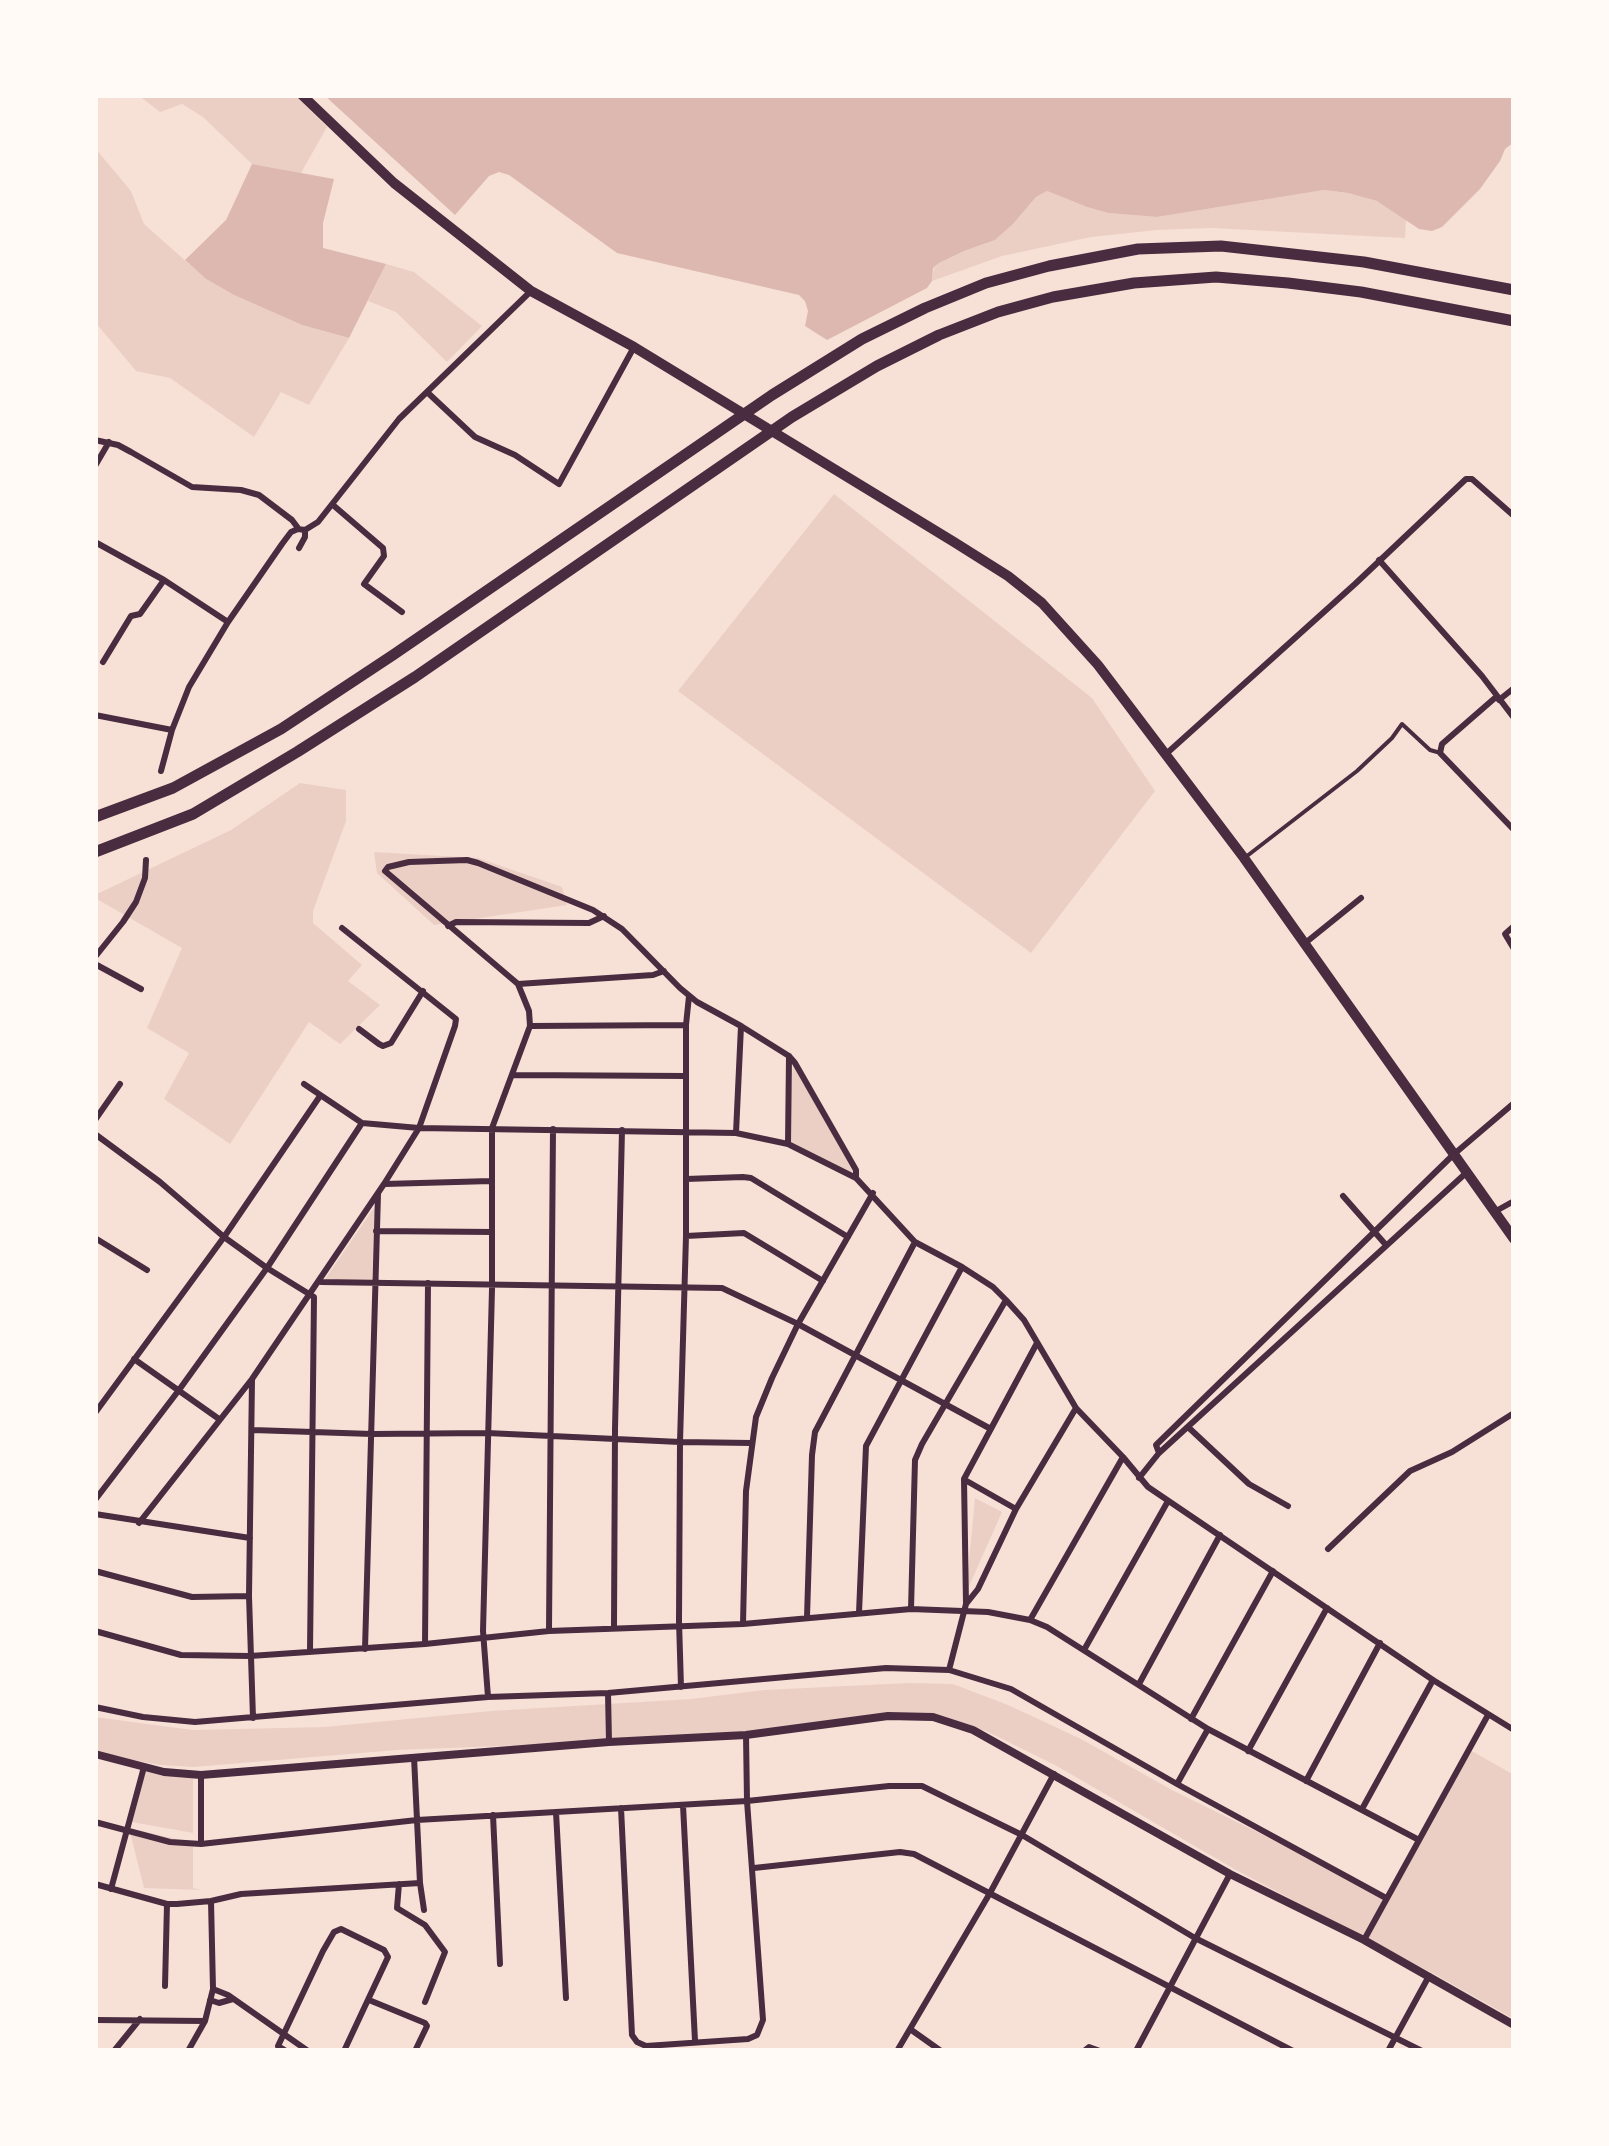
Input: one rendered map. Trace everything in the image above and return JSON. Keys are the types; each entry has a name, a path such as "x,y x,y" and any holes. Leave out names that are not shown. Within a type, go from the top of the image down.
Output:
{"highway":[{"path":"95,817 172,788 280,729 772,395 862,339 986,284 1049,266 1138,249 1220,246 1364,262 1514,290"},
{"path":"95,852 192,814 297,752 416,677 792,417 877,366 998,312 1134,283 1216,278 1361,292 1514,321"}],"main road":[{"path":"302,95 394,183 531,291 634,347 1008,576 1042,603 1098,665 1244,858 1514,1238"}],"street":[{"path":"161,771 189,687 228,622 291,532 318,522 399,419 531,291"},
{"path":"427,392 476,437 515,454 558,484 634,347"},
{"path":"95,440 131,452 192,487 259,495 302,530 305,537 299,548"},
{"path":"95,466 108,442"},
{"path":"1166,754 1470,478 1513,512"},
{"path":"333,505 384,548 384,556 364,584 402,612"},
{"path":"95,542 164,580 228,622"},
{"path":"1379,560 1514,718"},
{"path":"103,662 131,616 140,614 164,580"},
{"path":"1514,688 1442,744 1440,750 1441,756 1514,830"},
{"path":"95,715 172,730"},
{"path":"95,957 136,902 146,878 146,860"},
{"path":"488,1697 483,1637 492,1128 530,1026 529,1011 518,984 386,873 386,868 409,862 466,860 492,867 604,916 689,996 789,1056 856,1170 856,1178"},
{"path":"1303,944 1361,898"},
{"path":"448,926 456,922 589,923 604,916"},
{"path":"1514,926 1505,934 1514,949"},
{"path":"139,1522 252,1379 419,1128 456,1019 342,928"},
{"path":"95,964 141,989"},
{"path":"518,984 653,975 664,971"},
{"path":"359,1029 379,1044 391,1043 423,991"},
{"path":"681,1687 680,1442 689,996"},
{"path":"530,1026 686,1025"},
{"path":"736,1133 741,1026"},
{"path":"788,1144 789,1056"},
{"path":"512,1076 686,1076"},
{"path":"95,1120 120,1084"},
{"path":"304,1084 362,1122 419,1128 736,1133 788,1144 856,1178 915,1242 993,1286 1024,1320 1076,1408 1140,1478 1168,1502 1514,1730"},
{"path":"95,1413 224,1237 320,1096"},
{"path":"1159,1453 1156,1445 1454,1155 1514,1103"},
{"path":"95,1500 267,1268 362,1122"},
{"path":"549,1632 552,1130"},
{"path":"614,1628 622,1130"},
{"path":"95,1134 160,1182 224,1237 311,1294 314,1300 310,1651"},
{"path":"1140,1478 1159,1453 1466,1173"},
{"path":"686,1179 750,1178 848,1237"},
{"path":"384,1184 491,1182"},
{"path":"365,1648 378,1193"},
{"path":"744,1624 746,1491 759,1406 798,1324 873,1193"},
{"path":"1343,1196 1386,1245"},
{"path":"1495,1212 1514,1200"},
{"path":"376,1231 492,1232"},
{"path":"686,1236 744,1234 823,1281"},
{"path":"95,1238 146,1270"},
{"path":"807,1618 812,1442 822,1414 915,1242"},
{"path":"858,1613 864,1455 962,1267"},
{"path":"320,1282 728,1290 989,1428"},
{"path":"424,1644 428,1283"},
{"path":"911,1609 915,1460 1006,1300"},
{"path":"1285,1319 1294,1328"},
{"path":"949,1670 965,1607 964,1479 1037,1343"},
{"path":"1249,1354 1258,1362"},
{"path":"134,1359 220,1419"},
{"path":"252,1379 253,1718"},
{"path":"965,1607 978,1589 1016,1509 1076,1408"},
{"path":"1328,1549 1410,1471 1452,1452 1514,1413"},
{"path":"1188,1426 1249,1484 1288,1506"},
{"path":"253,1430 487,1433 751,1443"},
{"path":"1030,1620 1123,1457"},
{"path":"964,1479 1016,1509"},
{"path":"1084,1650 1168,1502"},
{"path":"95,1514 250,1538"},
{"path":"1139,1684 1220,1535"},
{"path":"95,1571 192,1597 250,1596"},
{"path":"1191,1719 1273,1571"},
{"path":"95,1631 180,1655 250,1656 549,1632 679,1628 965,1607 1047,1627 1208,1729 1419,1840"},
{"path":"1248,1751 1328,1607"},
{"path":"1306,1780 1380,1643"},
{"path":"95,1707 178,1721 253,1718 886,1668 949,1670 1011,1689 1386,1898"},
{"path":"1362,1809 1433,1680"},
{"path":"608,1692 609,1742"},
{"path":"1364,1940 1488,1715"},
{"path":"95,1754 181,1775 201,1776 609,1742 746,1735 888,1716 933,1716 973,1730 1230,1874 1364,1940 1514,2025"},
{"path":"1177,1784 1208,1729"},
{"path":"621,1808 632,2035 636,2042 646,2046 748,2039 757,2035 763,2020 746,1735"},
{"path":"414,1757 424,1910"},
{"path":"111,1889 144,1766"},
{"path":"899,2050 1054,1774"},
{"path":"201,1776 201,1844"},
{"path":"95,1822 180,1844 201,1844 417,1820 747,1801 907,1784 922,1786 1022,1835 1196,1938 1422,2051"},
{"path":"682,1805 695,2041"},
{"path":"556,1812 566,1998"},
{"path":"493,1816 500,1964"},
{"path":"754,1868 900,1852 928,1859 1293,2051"},
{"path":"1147,2051 1137,2049 1230,1874"},
{"path":"95,1884 167,1904 212,1901 241,1894 420,1883"},
{"path":"399,1884 397,1908 426,1925 444,1952 425,2002"},
{"path":"188,2051 205,2021 213,1989 212,1901"},
{"path":"166,1986 167,1904"},
{"path":"286,2051 278,2046 323,1951 334,1932 345,1930 387,1954 387,1960 344,2051"},
{"path":"1388,2051 1429,1976"},
{"path":"213,1989 308,2051"},
{"path":"210,2000 219,2003 233,1999"},
{"path":"368,2000 425,2023 415,2051"},
{"path":"114,2051 140,2019"},
{"path":"95,2020 205,2021"},
{"path":"910,2029 941,2051"},
{"path":"1086,2049 1100,2051"}],"lane":[{"path":"1244,858 1358,771 1402,724 1430,750 1440,750"}],"shaded area":[{"path":"138,95 295,95 327,127 301,173 252,164 203,117 182,104 160,112"},
{"path":"324,95 1514,95 1514,142 1505,149 1480,189 1442,227 1432,231 1419,229 1377,201 1324,190 1157,217 1108,213 1047,191 1036,197 995,240 939,263 933,268 927,288 827,340 805,326 808,311 799,295 617,253 509,175 499,172 489,176 455,215"},
{"path":"95,148 131,191 144,224 206,279 302,325 349,338 309,405 281,392 254,437 170,378 136,371 95,322"},
{"path":"252,164 334,179 323,223 323,248 386,264 349,338 302,325 234,295 206,279 185,260 226,220"},
{"path":"1324,190 1377,201 1393,210 1406,219 1405,238 1211,228 1157,230 1091,237 1002,256 932,281 939,263 995,240 1036,197 1047,191 1108,213 1157,217"},
{"path":"386,264 414,272 482,326 447,362 396,312 368,301"},
{"path":"834,494 1092,698 1155,791 1031,953 678,691"},
{"path":"300,783 346,790 346,821 313,911 313,923 362,965 348,981 380,1005 340,1044 309,1022 230,1144 164,1099 189,1053 147,1028 182,948 95,895 231,830"},
{"path":"374,852 478,858 562,887 567,905 434,925 377,873"},
{"path":"793,1060 856,1178 788,1144"},
{"path":"375,1206 372,1281 323,1282 360,1228"},
{"path":"975,1498 1002,1512 966,1593"},
{"path":"953,1684 1008,1705 1389,1897 1470,1750 1514,1775 1514,2019 1236,1870 1055,1765 986,1731 935,1716 606,1742 397,1750 194,1767 95,1753 95,1717 193,1730 324,1727 764,1690"},
{"path":"140,1767 193,1775 193,1833 132,1822"},
{"path":"129,1828 193,1843 193,1888 201,1890 144,1888"}]}
